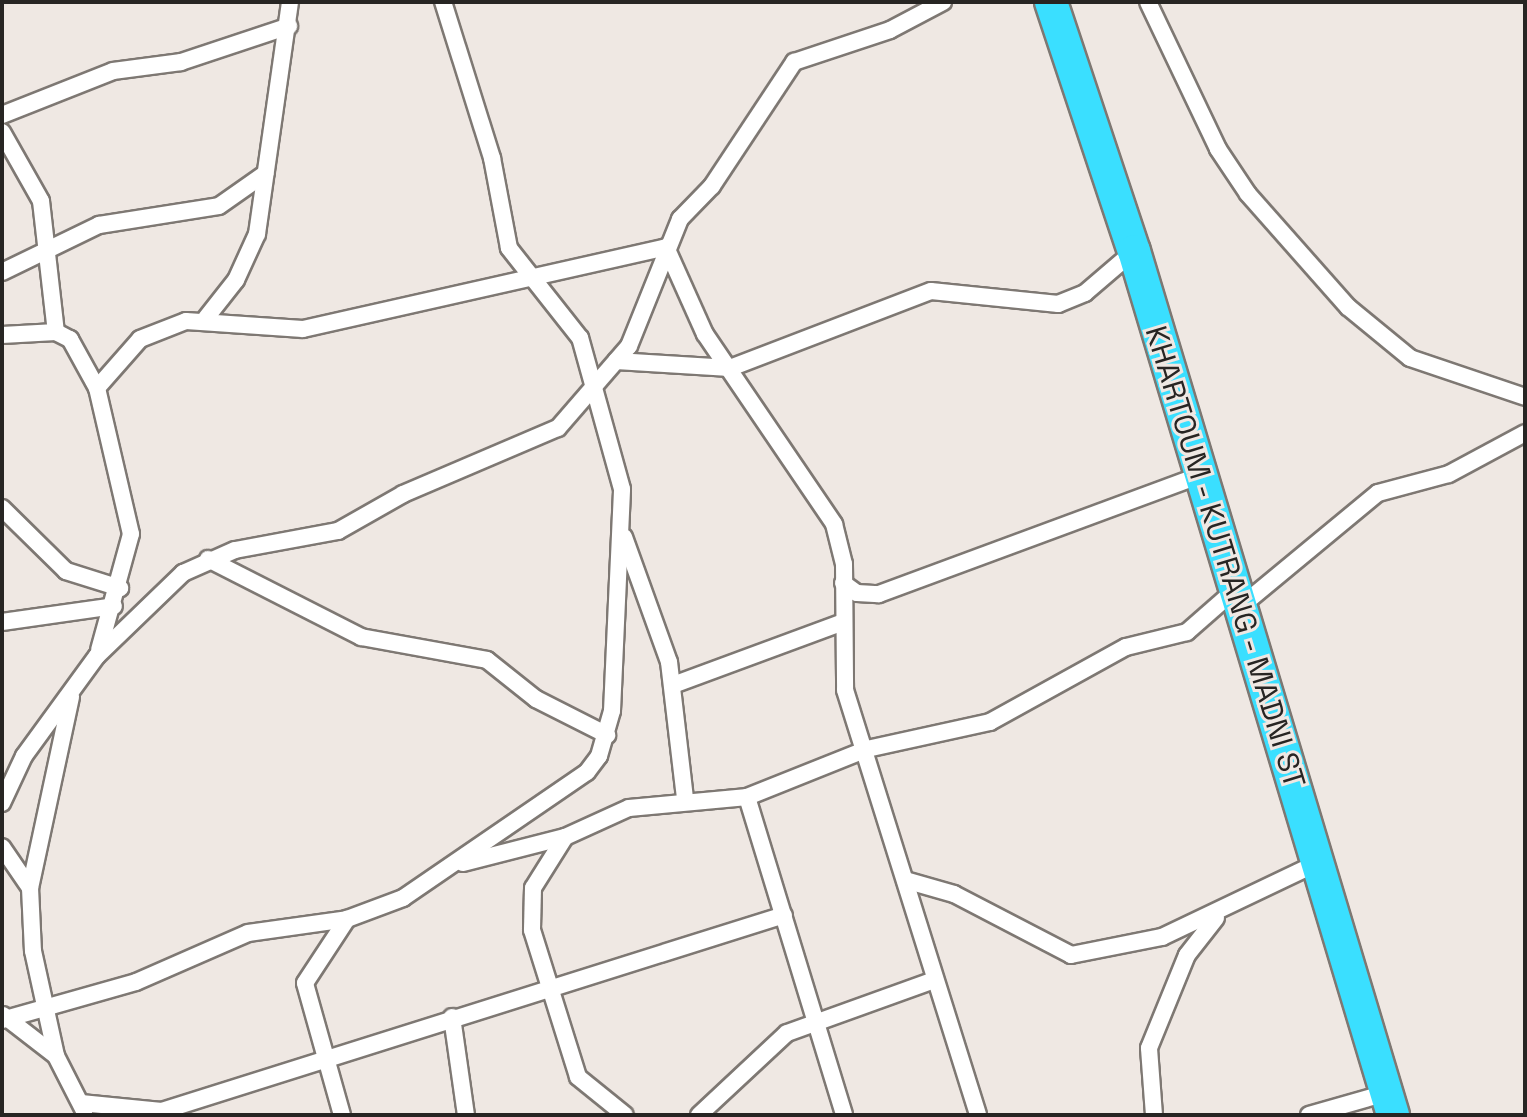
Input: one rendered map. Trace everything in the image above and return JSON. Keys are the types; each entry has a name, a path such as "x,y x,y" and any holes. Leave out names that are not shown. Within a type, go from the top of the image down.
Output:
{"highway":[{"name":"KHARTOUM - KUTRANG - MADNI ST","path":"1051,2 1134,251 1389,1104"}],"street":[{"path":"4,1018 46,1011 248,933 347,919 403,898 454,866 587,772 607,735 622,489 580,338 526,274 509,248 492,158 443,2"},
{"path":"2,803 24,756 97,656 183,573 208,559 338,531 403,494 541,439 616,361 640,323 666,247 794,62 890,30 943,2"},
{"path":"1148,2 1226,160 1348,307 1410,358 1525,397"},
{"path":"206,318 248,259 266,173 292,11"},
{"path":"2,115 113,71 181,62 292,11"},
{"path":"2,132 41,201 56,332"},
{"path":"2,272 99,225 219,206 266,173"},
{"path":"97,388 140,339 206,318 303,329 526,274 666,247"},
{"path":"666,247 691,310 821,496 841,543 845,690 867,749 934,980 978,1115"},
{"path":"616,361 730,368 931,291 1071,301 1134,251"},
{"path":"2,335 56,332 81,350 97,388 131,534 120,588 97,656"},
{"path":"454,866 565,837 629,808 685,798 747,797 867,749 965,730 1022,709 1126,647 1187,632 1238,598 1378,493 1449,474 1525,433"},
{"path":"843,583 857,593 879,594 1201,475"},
{"path":"2,508 66,571 120,588"},
{"path":"621,529 673,685 685,798"},
{"path":"208,559 361,637 487,660 536,699 607,735"},
{"path":"2,622 114,606"},
{"path":"673,685 843,622"},
{"path":"73,691 30,888 46,1011 56,1056 83,1109 164,1113 324,1057 784,915"},
{"path":"747,797 844,1115"},
{"path":"565,837 539,874 530,908 549,987 578,1077 625,1115"},
{"path":"2,847 30,888"},
{"path":"905,880 954,894 1071,955 1134,947 1222,911 1317,863"},
{"path":"1154,1115 1149,1048 1187,955 1222,911"},
{"path":"342,1115 305,983 347,919"},
{"path":"699,1115 764,1048 816,1018 934,980"},
{"path":"452,1017 466,1115"},
{"path":"4,1018 56,1056"},
{"path":"1309,1115 1389,1104"}]}
